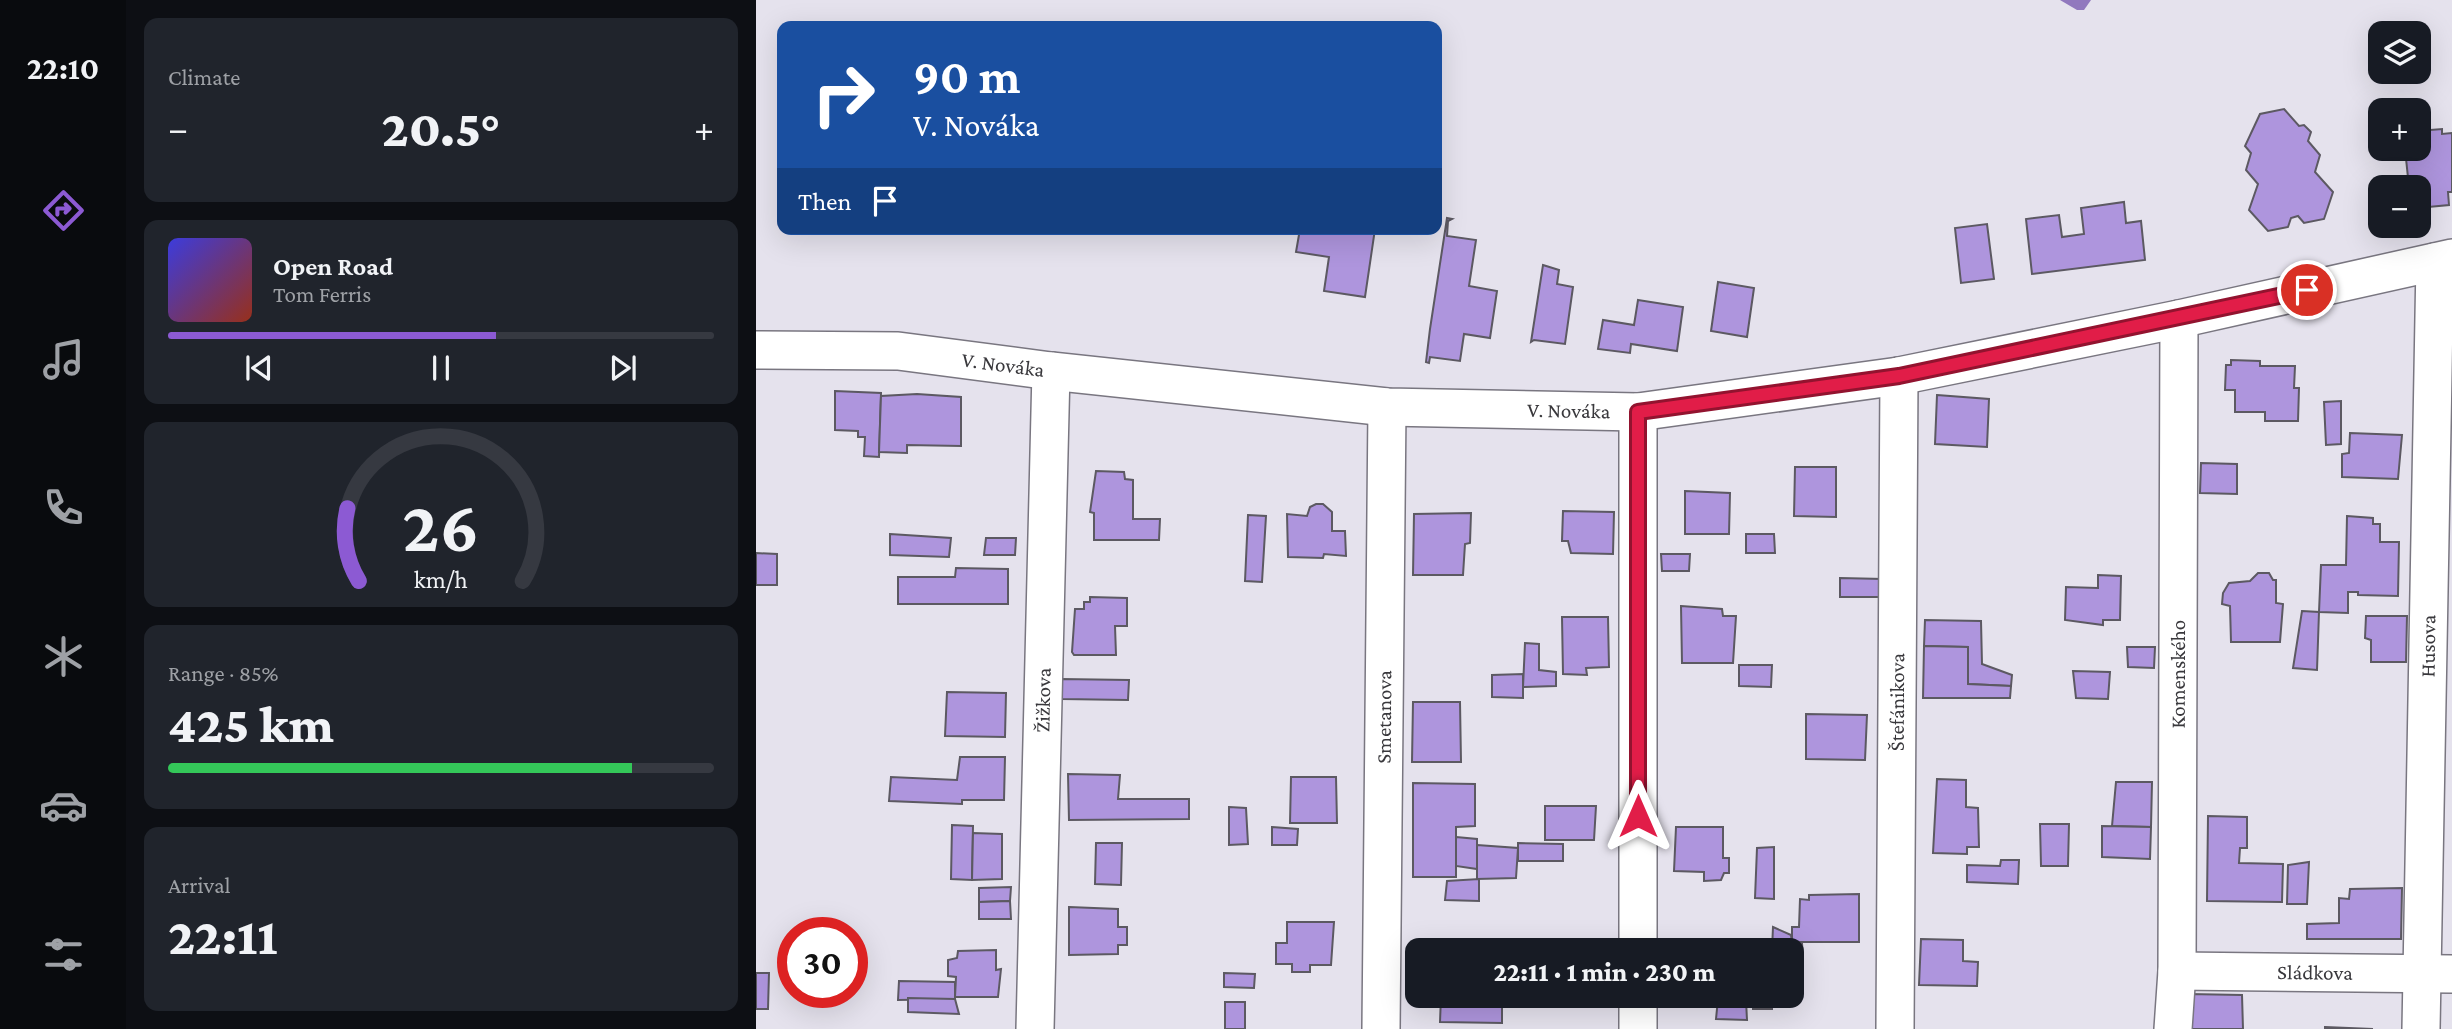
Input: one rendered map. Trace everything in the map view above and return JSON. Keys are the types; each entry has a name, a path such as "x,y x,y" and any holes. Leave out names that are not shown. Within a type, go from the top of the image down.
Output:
{"street":[{"name":"V. Nováka","path":"756,350 898,351 1051,371 1387,407 1638,412 1899,376 2179,319 2443,260"},
{"name":"Husova","path":"2421,1029 2438,974 2443,260"},
{"name":"Komenského","path":"2173,1029 2177,971 2179,319"},
{"name":"Žižkova","path":"1035,1029 1051,371"},
{"name":"Štefánikova","path":"1895,1029 1899,376"},
{"name":"Smetanova","path":"1381,1029 1387,407"},
{"path":"1638,412 1638,938"},
{"name":"Sládkova","path":"2177,971 2438,974"},
{"path":"1638,1008 1638,1029"}],"shaded area":[{"path":"2060,0 2091,0 2084,10 2077,10"}],"building":[{"path":"2284,109 2299,126 2304,125 2311,132 2308,141 2320,155 2315,172 2333,192 2324,219 2304,223 2298,216 2291,218 2288,227 2268,231 2249,210 2258,184 2246,170 2251,153 2245,146 2260,114"},
{"path":"2442,129 2442,134 2452,133 2452,192 2448,192 2449,205 2431,207 2431,175 2408,175 2406,161 2431,161 2431,130"},
{"path":"2124,202 2126,223 2141,221 2145,260 2032,274 2026,219 2059,215 2062,237 2084,234 2081,208"},
{"path":"1447,218 1452,219 1448,221 1447,236 1476,240 1469,286 1497,291 1490,338 1464,334 1460,361 1430,357 1429,363 1426,362 1430,329"},
{"path":"1987,224 1994,279 1961,283 1955,228"},
{"path":"1299,235 1374,235 1365,297 1324,291 1329,257 1296,252"},
{"path":"1543,265 1559,270 1557,284 1573,287 1565,344 1534,340 1531,342"},
{"path":"1718,282 1754,288 1747,337 1711,331"},
{"path":"1638,300 1683,307 1677,351 1631,344 1630,353 1598,349 1603,320 1634,325"},
{"path":"2231,360 2260,361 2260,366 2295,366 2294,388 2299,388 2298,421 2265,421 2265,412 2235,412 2235,390 2225,390 2226,365 2231,365"},
{"path":"835,391 881,393 879,457 864,456 865,437 858,437 858,431 835,430"},
{"path":"917,394 961,397 961,446 907,445 907,453 879,452 881,396"},
{"path":"1937,395 1989,399 1987,447 1935,444"},
{"path":"2341,401 2341,444 2326,445 2324,402"},
{"path":"2350,433 2402,435 2398,479 2342,477 2342,454 2349,453"},
{"path":"2201,463 2237,464 2237,494 2200,493"},
{"path":"1795,467 1836,467 1836,517 1794,516"},
{"path":"1096,471 1124,472 1125,479 1133,480 1133,519 1160,519 1159,540 1094,540 1094,513 1090,512"},
{"path":"1685,491 1730,493 1729,534 1685,534"},
{"path":"1323,504 1332,512 1332,531 1345,531 1346,556 1324,554 1323,558 1288,557 1287,514 1307,516 1310,507"},
{"path":"1563,511 1614,512 1613,554 1571,553 1568,541 1562,541"},
{"path":"1471,513 1470,543 1465,544 1463,575 1413,575 1414,514"},
{"path":"1248,515 1266,516 1262,582 1245,581"},
{"path":"2347,516 2373,518 2373,524 2380,524 2380,542 2399,542 2398,596 2358,595 2358,592 2348,592 2348,613 2319,612 2321,565 2346,565"},
{"path":"890,534 951,538 949,557 890,555"},
{"path":"1746,534 1774,534 1775,553 1746,553"},
{"path":"986,538 1016,538 1015,555 984,555"},
{"path":"756,553 777,554 777,585 756,585"},
{"path":"1661,554 1690,554 1689,571 1662,571"},
{"path":"956,568 1008,569 1008,604 898,604 898,577 955,577"},
{"path":"2258,573 2269,573 2273,580 2276,580 2276,603 2283,604 2280,642 2231,642 2230,606 2222,604 2223,593 2229,583 2250,581"},
{"path":"2098,575 2121,576 2120,620 2103,620 2103,625 2065,620 2066,587 2098,588"},
{"path":"1840,578 1883,579 1882,597 1840,597"},
{"path":"1090,597 1127,598 1127,626 1115,626 1116,655 1074,655 1072,652 1075,609 1084,609 1084,602 1090,602"},
{"path":"1681,606 1722,609 1723,616 1736,616 1733,663 1682,663"},
{"path":"2302,611 2319,612 2317,670 2293,668"},
{"path":"2366,616 2407,616 2406,662 2371,662 2371,640 2365,638"},
{"path":"1562,617 1608,617 1609,667 1586,668 1587,675 1563,674"},
{"path":"1925,620 1981,621 1982,664 2012,675 2011,686 1968,684 1968,647 1924,646"},
{"path":"1525,643 1539,644 1539,670 1556,672 1556,686 1523,687"},
{"path":"1924,646 1968,647 1968,684 2011,686 2010,698 1923,698"},
{"path":"2127,647 2155,647 2154,668 2128,667"},
{"path":"1739,665 1772,665 1771,687 1739,686"},
{"path":"2073,671 2110,672 2108,699 2076,698"},
{"path":"1523,674 1523,698 1492,697 1492,675"},
{"path":"1061,679 1129,680 1128,700 1062,699"},
{"path":"947,692 1006,693 1005,737 945,736"},
{"path":"1413,702 1460,702 1461,762 1412,762"},
{"path":"1806,714 1867,715 1865,760 1806,759"},
{"path":"960,757 1005,757 1004,800 962,800 962,804 889,801 891,777 957,780"},
{"path":"1068,774 1120,775 1118,799 1189,799 1189,819 1069,820"},
{"path":"1291,777 1336,777 1337,823 1290,823"},
{"path":"1937,779 1966,780 1966,807 1978,808 1979,847 1967,847 1967,854 1933,853"},
{"path":"2116,782 2152,782 2151,827 2112,826"},
{"path":"1413,783 1475,784 1475,826 1456,827 1456,877 1413,877"},
{"path":"1545,806 1596,806 1594,840 1545,840"},
{"path":"1229,807 1246,808 1248,844 1229,845"},
{"path":"2208,816 2247,817 2247,848 2240,848 2239,863 2283,864 2282,902 2207,901"},
{"path":"2040,824 2069,824 2068,866 2041,866"},
{"path":"952,825 973,826 972,880 951,879"},
{"path":"2102,826 2151,827 2150,859 2102,857"},
{"path":"1272,827 1298,829 1297,845 1272,845"},
{"path":"1676,827 1723,827 1723,858 1729,858 1729,873 1724,873 1721,880 1704,881 1704,872 1674,871"},
{"path":"973,833 1002,834 1002,879 972,880"},
{"path":"1456,837 1477,839 1477,869 1456,866"},
{"path":"1096,843 1122,843 1121,885 1095,884"},
{"path":"1518,843 1563,844 1563,861 1518,861"},
{"path":"1477,845 1518,848 1516,878 1477,879"},
{"path":"1774,847 1774,899 1755,898 1757,848"},
{"path":"2001,860 2019,860 2018,884 1967,882 1967,865 2000,866"},
{"path":"2309,862 2307,904 2287,904 2288,865"},
{"path":"1479,879 1479,901 1445,900 1447,881"},
{"path":"1011,887 1010,901 979,902 979,888"},
{"path":"2402,888 2401,939 2307,939 2307,924 2339,923 2339,898 2349,899 2350,889"},
{"path":"1859,894 1859,942 1804,942 1804,938 1792,938 1792,927 1799,927 1800,899 1809,900 1809,895"},
{"path":"1010,901 1011,919 979,919 979,902"},
{"path":"1069,907 1118,909 1118,927 1127,927 1127,945 1118,945 1118,954 1069,955"},
{"path":"1287,922 1334,922 1331,965 1310,965 1310,972 1292,972 1292,964 1276,964 1276,943 1287,943"},
{"path":"1773,927 1791,935 1791,938 1773,938"},
{"path":"1921,939 1963,940 1963,961 1978,962 1977,986 1919,985"},
{"path":"996,950 996,970 1001,969 998,997 955,997 956,977 948,976 948,960 957,958 958,951"},
{"path":"756,973 769,973 768,1009 756,1009"},
{"path":"1224,973 1255,974 1254,988 1224,987"},
{"path":"899,981 955,982 955,999 898,1000"},
{"path":"2188,994 2242,995 2243,1029 2188,1029"},
{"path":"908,998 955,999 959,1014 908,1012"},
{"path":"1225,1002 1245,1002 1245,1029 1225,1029"},
{"path":"1441,1008 1502,1008 1502,1023 1440,1022"},
{"path":"1717,1008 1746,1008 1747,1020 1716,1019"},
{"path":"2325,1027 2373,1029 2325,1029"}],"route":[{"path":"1638,816 1638,412 1899,376 2307,290"}]}
